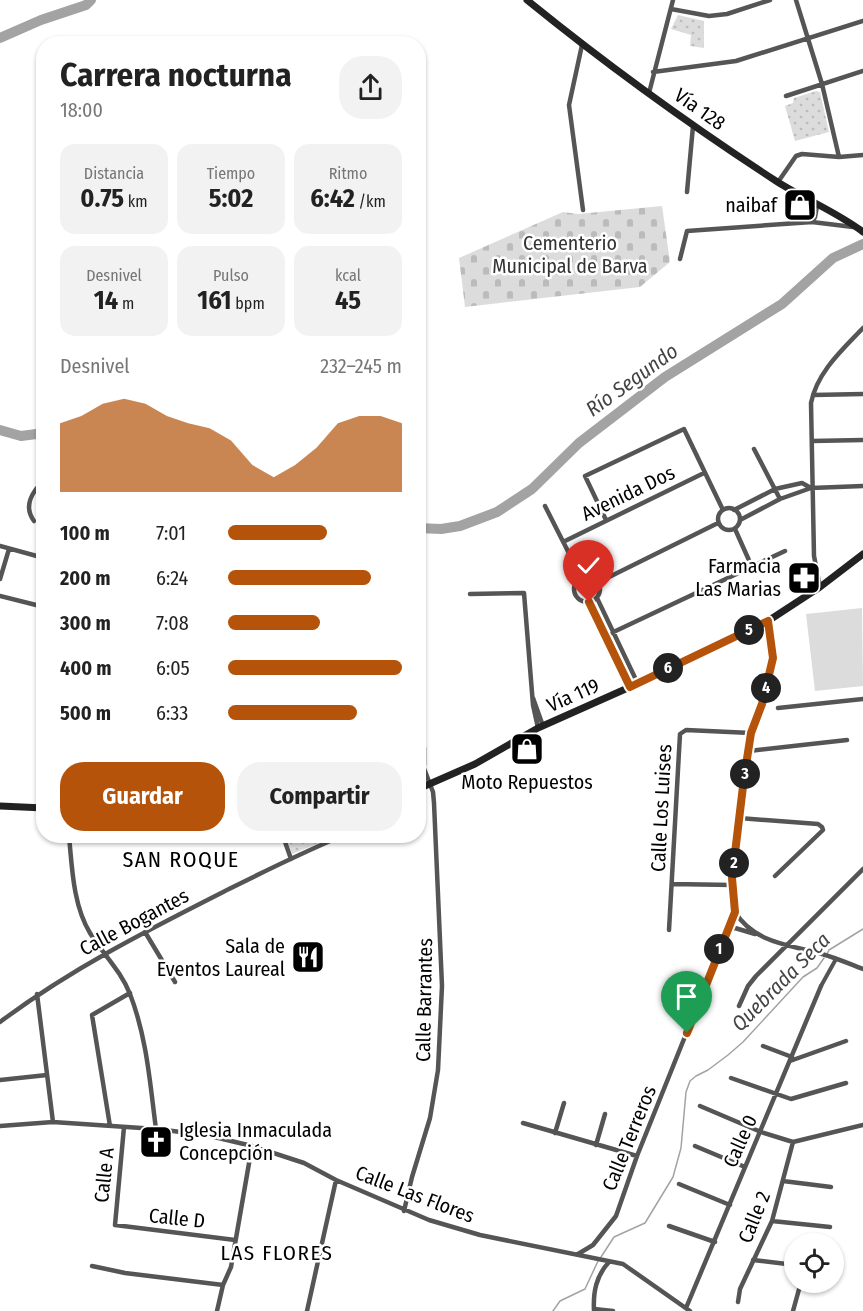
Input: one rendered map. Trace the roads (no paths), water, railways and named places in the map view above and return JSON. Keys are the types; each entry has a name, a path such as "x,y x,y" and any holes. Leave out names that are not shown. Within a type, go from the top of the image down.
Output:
{"main road":[{"name":"Vía 128","path":"527,0 582,45 693,126 817,206 860,228"},
{"name":"Vía 119","path":"426,786 475,764 541,727 638,684 768,621 820,587 863,554"},
{"path":"0,806 36,808"}],"street":[{"path":"649,93 673,0"},
{"path":"746,0 749,8"},
{"path":"671,9 709,16 728,14 770,0"},
{"path":"796,0 822,84 839,157"},
{"path":"653,72 736,62 863,21"},
{"path":"582,45 569,105 583,210"},
{"path":"786,96 863,71"},
{"path":"687,192 693,126"},
{"path":"778,182 796,156 802,154 863,156"},
{"path":"812,222 817,206"},
{"path":"680,259 687,231 812,222 860,228"},
{"path":"820,587 814,556 811,488 813,395 833,360 863,328"},
{"path":"813,395 863,394"},
{"path":"606,520 585,476 684,429 723,510"},
{"path":"813,441 863,440"},
{"path":"754,449 780,499"},
{"name":"Avenida Dos","path":"565,541 704,473"},
{"path":"734,510 775,489 802,483 811,488"},
{"path":"735,529 740,520 780,499 811,488 863,486"},
{"path":"34,521 29,515 28,507 36,487"},
{"path":"546,506 581,577"},
{"path":"735,529 723,529 718,524 718,516 723,510 729,508 739,514 740,520"},
{"path":"599,582 718,524"},
{"path":"735,529 752,567"},
{"path":"0,546 36,556"},
{"path":"0,579 9,549"},
{"path":"605,636 785,551"},
{"path":"589,575 599,582 601,590 597,598 589,602 581,600 574,590 581,577 589,575"},
{"path":"470,594 524,592 533,698 537,704 541,727"},
{"path":"0,596 36,605"},
{"path":"597,598 638,684"},
{"path":"589,602 630,687"},
{"path":"760,936 748,929 735,912 732,885 751,733 762,704 773,658 768,621"},
{"path":"778,708 863,699"},
{"name":"Calle Los Luises","path":"669,930 680,734 686,730 751,733"},
{"path":"749,751 847,740"},
{"name":"Calle Barrantes","path":"404,1211 430,1118 439,1060 442,986 434,803 426,772"},
{"path":"739,818 818,824 822,827 823,830 775,876"},
{"path":"70,843 79,908 90,933 119,972 130,993 145,1046 156,1129"},
{"path":"285,843 291,859"},
{"name":"Calle Bogantes","path":"0,1022 37,994 105,953 326,843"},
{"path":"739,1006 748,986 863,869"},
{"name":"Calle Los Luises","path":"672,884 732,885"},
{"name":"Calle Terreros","path":"578,1254 593,1245 616,1216 637,1156 735,912"},
{"path":"726,931 735,928 863,969"},
{"path":"145,932 175,982"},
{"path":"821,986 836,959"},
{"name":"Calle 0","path":"688,1309 821,986"},
{"path":"110,1126 92,1015 130,993"},
{"path":"37,994 53,1122"},
{"path":"763,1046 791,1059 846,1041"},
{"path":"0,1080 47,1075"},
{"path":"731,1078 791,1099 846,1083"},
{"path":"555,1133 564,1103"},
{"path":"700,1106 761,1132 793,1142 863,1125"},
{"path":"596,1145 605,1114"},
{"name":"Calle Las Flores","path":"0,1126 53,1122 156,1129 206,1135 252,1146 304,1163 404,1211 480,1235 623,1264 688,1309"},
{"path":"523,1123 637,1156"},
{"name":"Calle A","path":"115,1225 124,1127"},
{"name":"Calle 2","path":"738,1302 740,1289 772,1221 793,1142"},
{"path":"217,1311 223,1285 231,1266 252,1146"},
{"path":"695,1146 745,1167"},
{"path":"307,1311 336,1180"},
{"path":"783,1181 831,1187"},
{"path":"679,1184 730,1205"},
{"path":"772,1221 830,1227"},
{"name":"Calle D","path":"115,1225 235,1240"},
{"path":"669,1226 715,1242"},
{"path":"593,1245 594,1258"},
{"path":"753,1260 784,1264"},
{"path":"607,1262 594,1291 594,1310 613,1311"},
{"path":"92,1266 125,1273 223,1285"},
{"path":"793,1311 798,1293"}],"waterway":[{"path":"0,38 41,20 86,5 91,0"},
{"name":"Río Segundo","path":"426,528 460,526 497,512 532,489 579,443 665,377 782,304 833,258 863,244"},
{"name":"Río Segundo","path":"0,430 21,436 36,434"},
{"name":"Quebrada Seca","path":"827,954 829,950 863,929"},
{"name":"Quebrada Seca","path":"601,1257 614,1237 645,1223 673,1177 681,1148 686,1092 690,1081 708,1070 743,1042 803,977 817,968 824,958"},
{"name":"Quebrada Seca","path":"553,1311 560,1301 585,1289 598,1261"}],"place":[{"name":"naibaf","path":"800,205"},
{"name":"Farmacia Las Marias","path":"804,578"},
{"name":"Moto Repuestos","path":"527,749"},
{"name":"Sala de Eventos Laureal","path":"308,957"},
{"name":"Iglesia Inmaculada Concepción","path":"156,1142"}],"district":[{"name":"SAN ROQUE","path":"181,859"},
{"name":"LAS FLORES","path":"277,1253"}],"park label":[{"name":"Cementerio Municipal de Barva","path":"570,254"}]}
